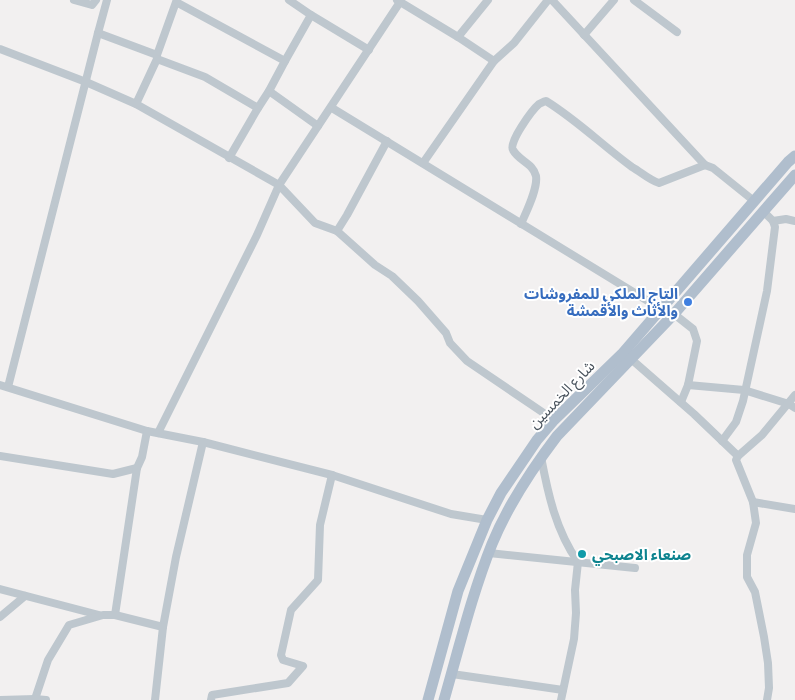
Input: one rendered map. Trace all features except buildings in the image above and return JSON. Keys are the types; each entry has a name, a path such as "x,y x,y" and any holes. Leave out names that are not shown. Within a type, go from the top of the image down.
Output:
{"main road":[{"name":"شارع الخمسين","path":"428,700 458,592 487,520 501,493 537,440 554,420 622,354 743,213 795,156"},
{"name":"شارع الخمسين","path":"444,700 473,596 489,553 513,501 541,457 557,436 674,314 795,174"},
{"path":"743,213 754,221"},
{"path":"501,493 513,501"}],"street":[{"path":"74,0 92,5 96,0"},
{"path":"107,0 4,386 146,431 203,442 332,475 452,514 487,520"},
{"path":"289,0 310,15 369,50"},
{"path":"458,37 488,0"},
{"path":"423,163 494,61 514,43 548,0"},
{"path":"552,0 705,166 713,168 754,201"},
{"path":"584,35 614,0"},
{"path":"634,0 677,32"},
{"path":"136,104 157,57 177,1 285,61"},
{"path":"158,433 252,244 279,185 332,108 398,1 494,61"},
{"path":"229,158 269,91 310,15"},
{"path":"98,33 205,78 258,108"},
{"path":"0,50 86,82 136,104 279,185 315,223 336,231 375,265 392,276 446,332 450,343 467,361 554,420"},
{"path":"269,91 318,126"},
{"path":"521,224 536,184 535,174 532,166 512,150 512,145 514,138 539,104 546,100 653,181 668,180 705,166"},
{"path":"332,108 661,309 674,314 693,329 698,341 688,385 681,402"},
{"path":"336,231 347,215 387,141"},
{"path":"722,441 736,422 743,401 767,291 775,227 774,221 763,210"},
{"path":"774,221 786,219 795,221"},
{"path":"631,359 681,402 738,456"},
{"path":"688,385 744,390 792,406"},
{"path":"767,700 769,688 768,663 764,637 755,592 747,577 748,555 756,523 753,502 736,460 792,406 795,395"},
{"path":"115,615 137,468 142,457 146,431"},
{"path":"155,700 163,627 176,557 203,442"},
{"path":"0,456 113,474 137,468"},
{"path":"541,457 556,521 568,548 578,562 575,590 574,639 561,700"},
{"path":"211,700 212,695 288,683 303,666 283,660 280,655 292,610 318,580 320,525 332,475"},
{"path":"753,502 795,509"},
{"path":"489,553 635,568"},
{"path":"0,589 101,616"},
{"path":"0,617 25,596"},
{"path":"35,699 48,660 69,625 101,616 115,615 163,627"},
{"path":"452,674 563,690"},
{"path":"0,700 46,700"}],"place":[{"name":"التاج الملكي للمفروشات والأثاث والأقمشة","path":"688,302"},
{"name":"صنعاء الاصبحي","path":"582,554"}]}
